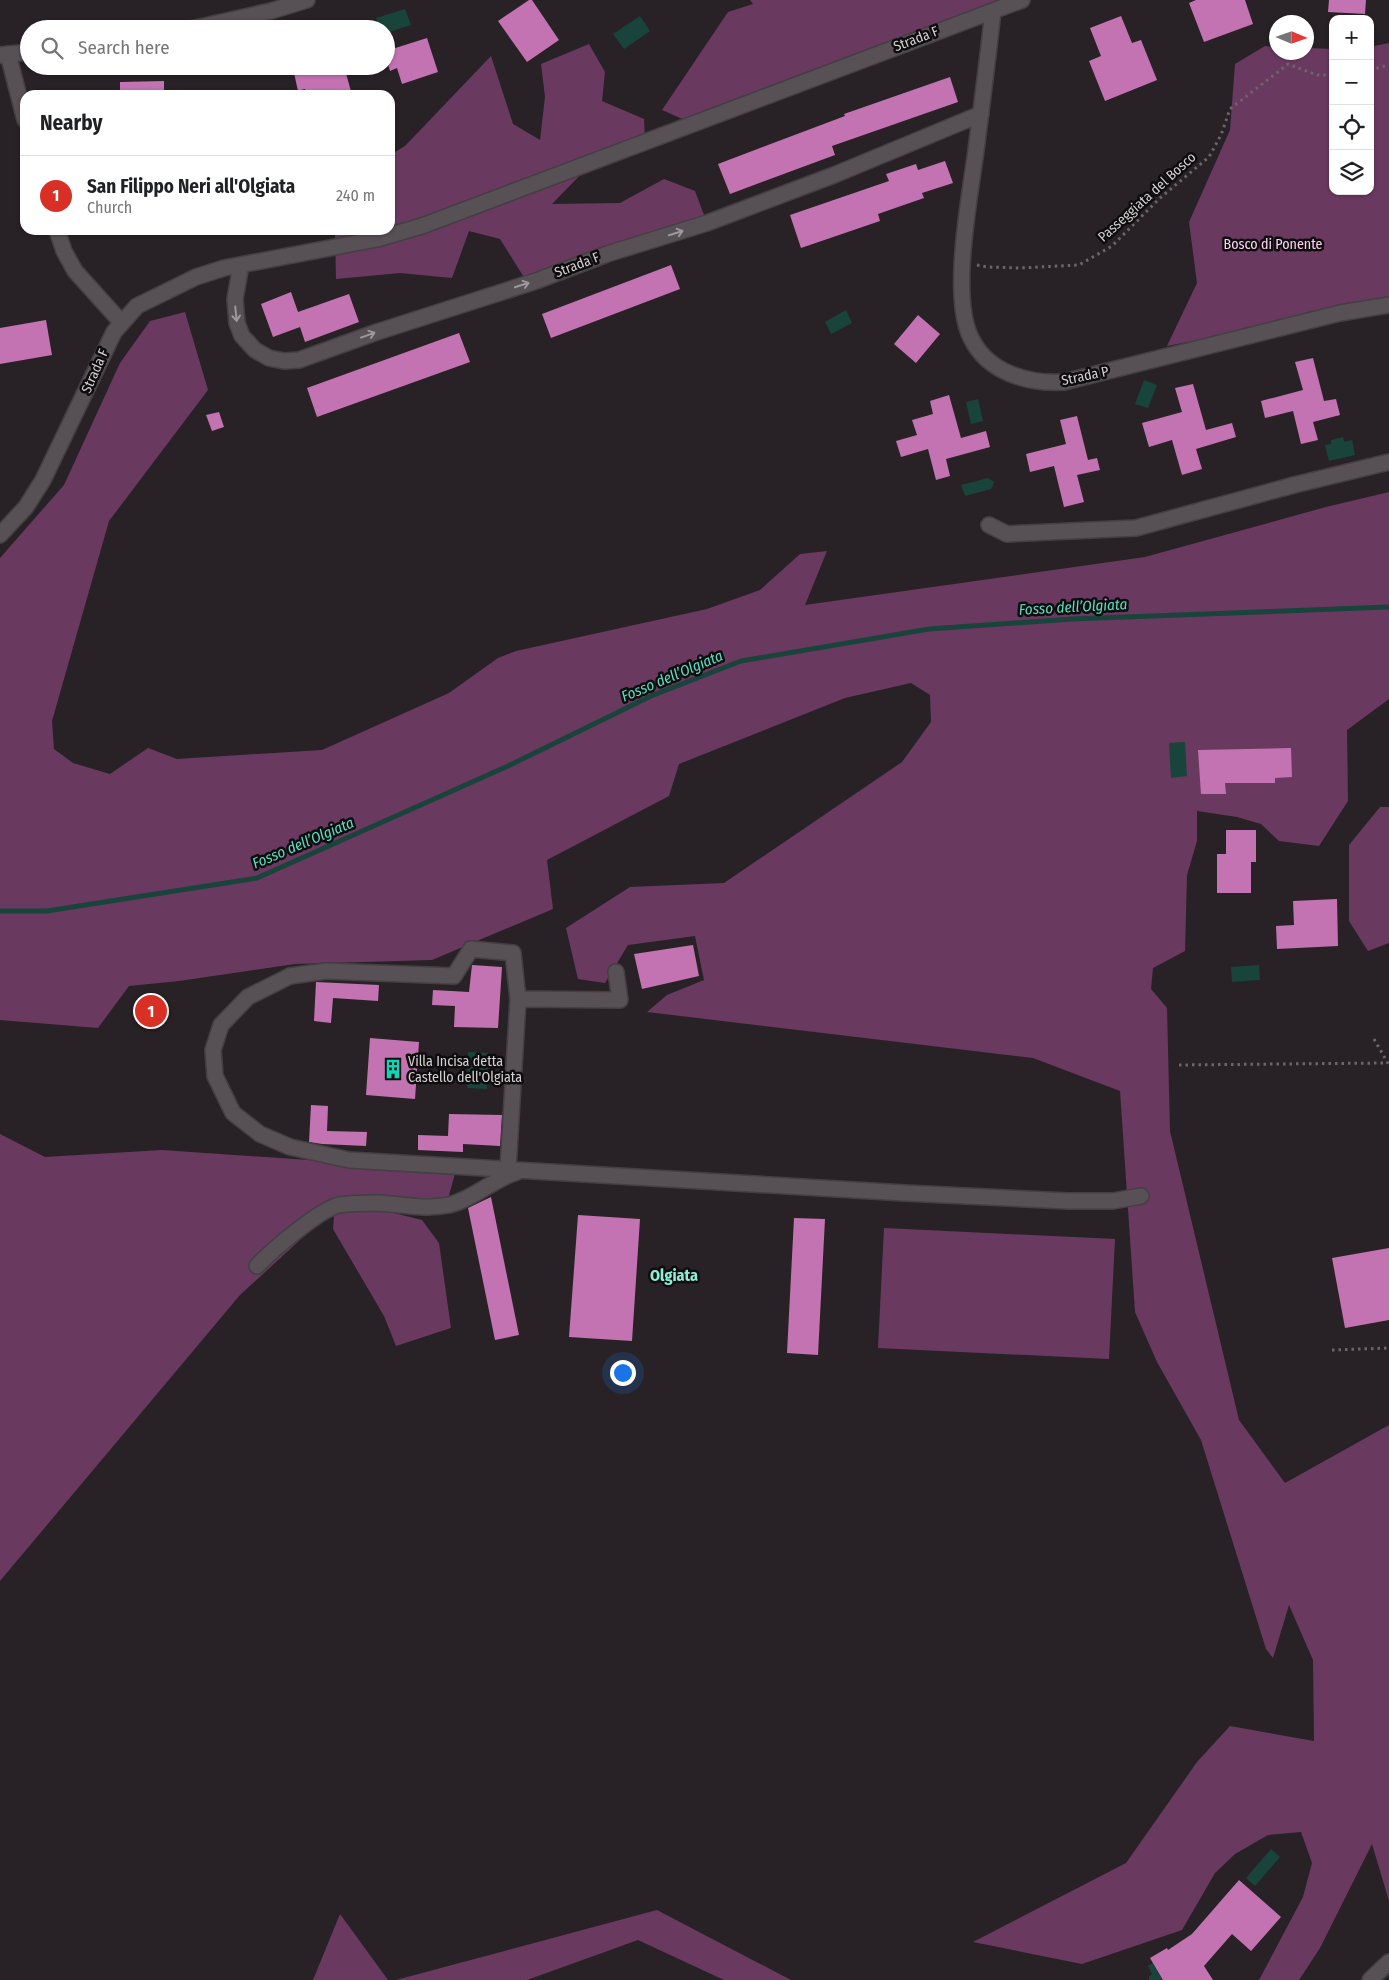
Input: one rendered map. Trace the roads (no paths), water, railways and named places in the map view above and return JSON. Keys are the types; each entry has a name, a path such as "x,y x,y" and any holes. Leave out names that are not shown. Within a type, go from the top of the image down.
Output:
{"street":[{"path":"230,20 307,0"},
{"name":"Strada F","path":"395,234 422,226 1022,0"},
{"name":"Strada P","path":"993,11 962,262 964,313 968,332 975,346 989,361 1015,377 1037,382 1078,380 1225,340 1340,313 1389,305"},
{"path":"20,53 4,55 20,105"},
{"name":"Strada F","path":"241,266 236,290 235,308 238,328 243,339 255,350 269,358 284,361 299,360 377,332 536,281 607,254 707,223 981,114"},
{"path":"59,235 64,251 75,271 121,322"},
{"name":"Strada F","path":"0,535 26,507 44,480 109,341 121,322 132,310 142,303 196,277 390,235"},
{"path":"989,524 1007,534 1136,528 1294,485 1389,462"},
{"path":"508,1169 518,999 513,953 471,949 454,976 326,971 290,976 248,997 220,1026 213,1050 215,1076 233,1113 260,1134 290,1147 349,1160 904,1193 1059,1200 1113,1200 1141,1196"},
{"path":"518,999 620,1000 616,972"},
{"path":"257,1266 319,1216 337,1205 378,1203 430,1208 451,1204 476,1193 506,1176 524,1170"},
{"path":"1370,1980 1389,1962"}],"waterway":[{"name":"Fosso dell’Olgiata","path":"0,911 47,911 257,878 508,766 651,696 741,661 929,629 1072,619 1389,607"}],"place":[{"name":"San Filippo Neri all'Olgiata","path":"151,1011"},
{"name":"Villa Incisa detta Castello dell'Olgiata","path":"393,1069"}],"district":[{"name":"Olgiata","path":"674,1275"}],"park label":[{"name":"Bosco di Ponente","path":"1273,244"}]}
